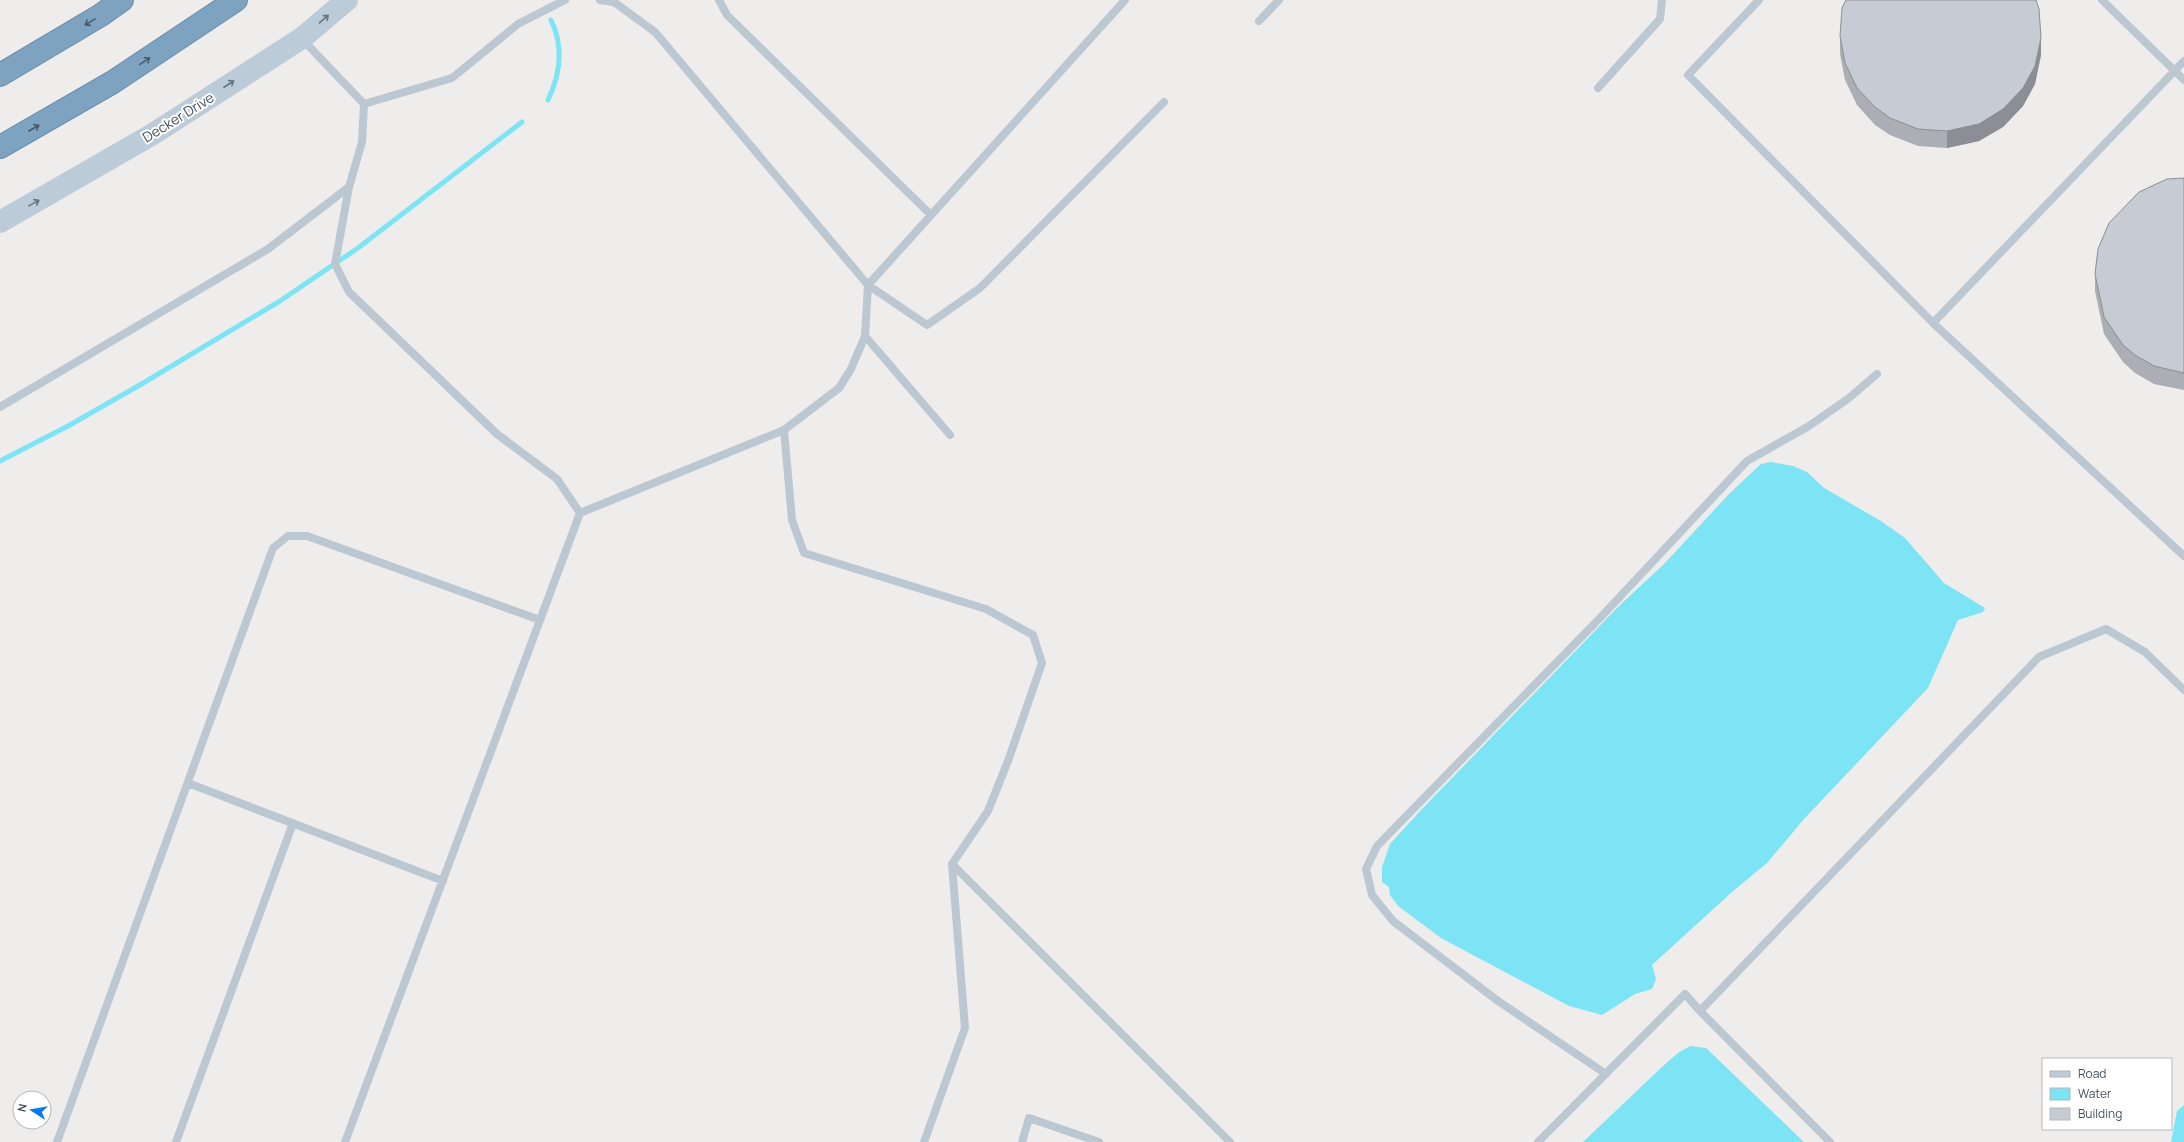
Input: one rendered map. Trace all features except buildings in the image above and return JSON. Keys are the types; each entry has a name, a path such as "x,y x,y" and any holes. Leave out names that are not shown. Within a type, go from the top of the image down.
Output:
{"highway":[{"path":"0,75 101,15 122,0"},
{"path":"0,147 112,82 236,0"}],"main road":[{"name":"Decker Drive","path":"0,222 153,134 302,38 347,0"}],"lane":[{"path":"364,104 452,78 518,24 565,0"},
{"path":"600,0 614,2 655,32 868,285 927,325 980,288 1164,102"},
{"path":"719,0 727,15 931,215"},
{"path":"345,1142 580,513 784,430 840,388 852,369 865,336 868,285 1125,0"},
{"path":"1259,21 1279,0"},
{"path":"1598,88 1660,19 1662,0"},
{"path":"1759,0 1688,75 1933,323 2184,556"},
{"path":"2102,0 2184,80"},
{"path":"302,38 364,104 362,142 349,187 335,264 349,292 497,434 557,479 580,513"},
{"path":"1933,323 2184,61"},
{"path":"0,406 268,249 349,187"},
{"path":"865,336 950,435"},
{"path":"1606,1074 1498,1001 1393,921 1372,895 1366,869 1376,846 1604,614 1748,461 1809,426 1849,398 1877,374"},
{"path":"784,430 792,520 804,553 986,609 1033,635 1042,663 1008,761 988,811 952,864 965,1028 924,1142"},
{"path":"57,1142 273,548 288,536 307,536 540,620"},
{"path":"1700,1011 2039,657 2106,629 2145,652 2184,690"},
{"path":"188,783 443,881"},
{"path":"176,1142 293,823"},
{"path":"952,864 1230,1142"},
{"path":"1538,1142 1685,994 1830,1142"},
{"path":"1022,1142 1029,1118 1099,1142"}],"water":[{"path":"1771,462 1793,466 1807,472 1824,488 1881,521 1905,538 1944,583 1985,608 1983,612 1958,620 1928,688 1804,819 1767,863 1732,892 1652,965 1656,979 1652,989 1635,994 1602,1015 1569,1006 1441,938 1398,906 1390,895 1389,887 1382,882 1382,867 1390,844 1422,809 1620,605 1664,564 1730,493 1761,464"},
{"path":"1690,1046 1706,1048 1804,1142 1583,1142 1663,1066 1678,1053"},
{"path":"2184,1105 2184,1142 2171,1142 2177,1111"}],"waterway":[{"path":"548,100 556,80 559,60 558,40 551,20"},
{"path":"0,461 68,426 145,382 280,301 358,248 522,122"}]}
